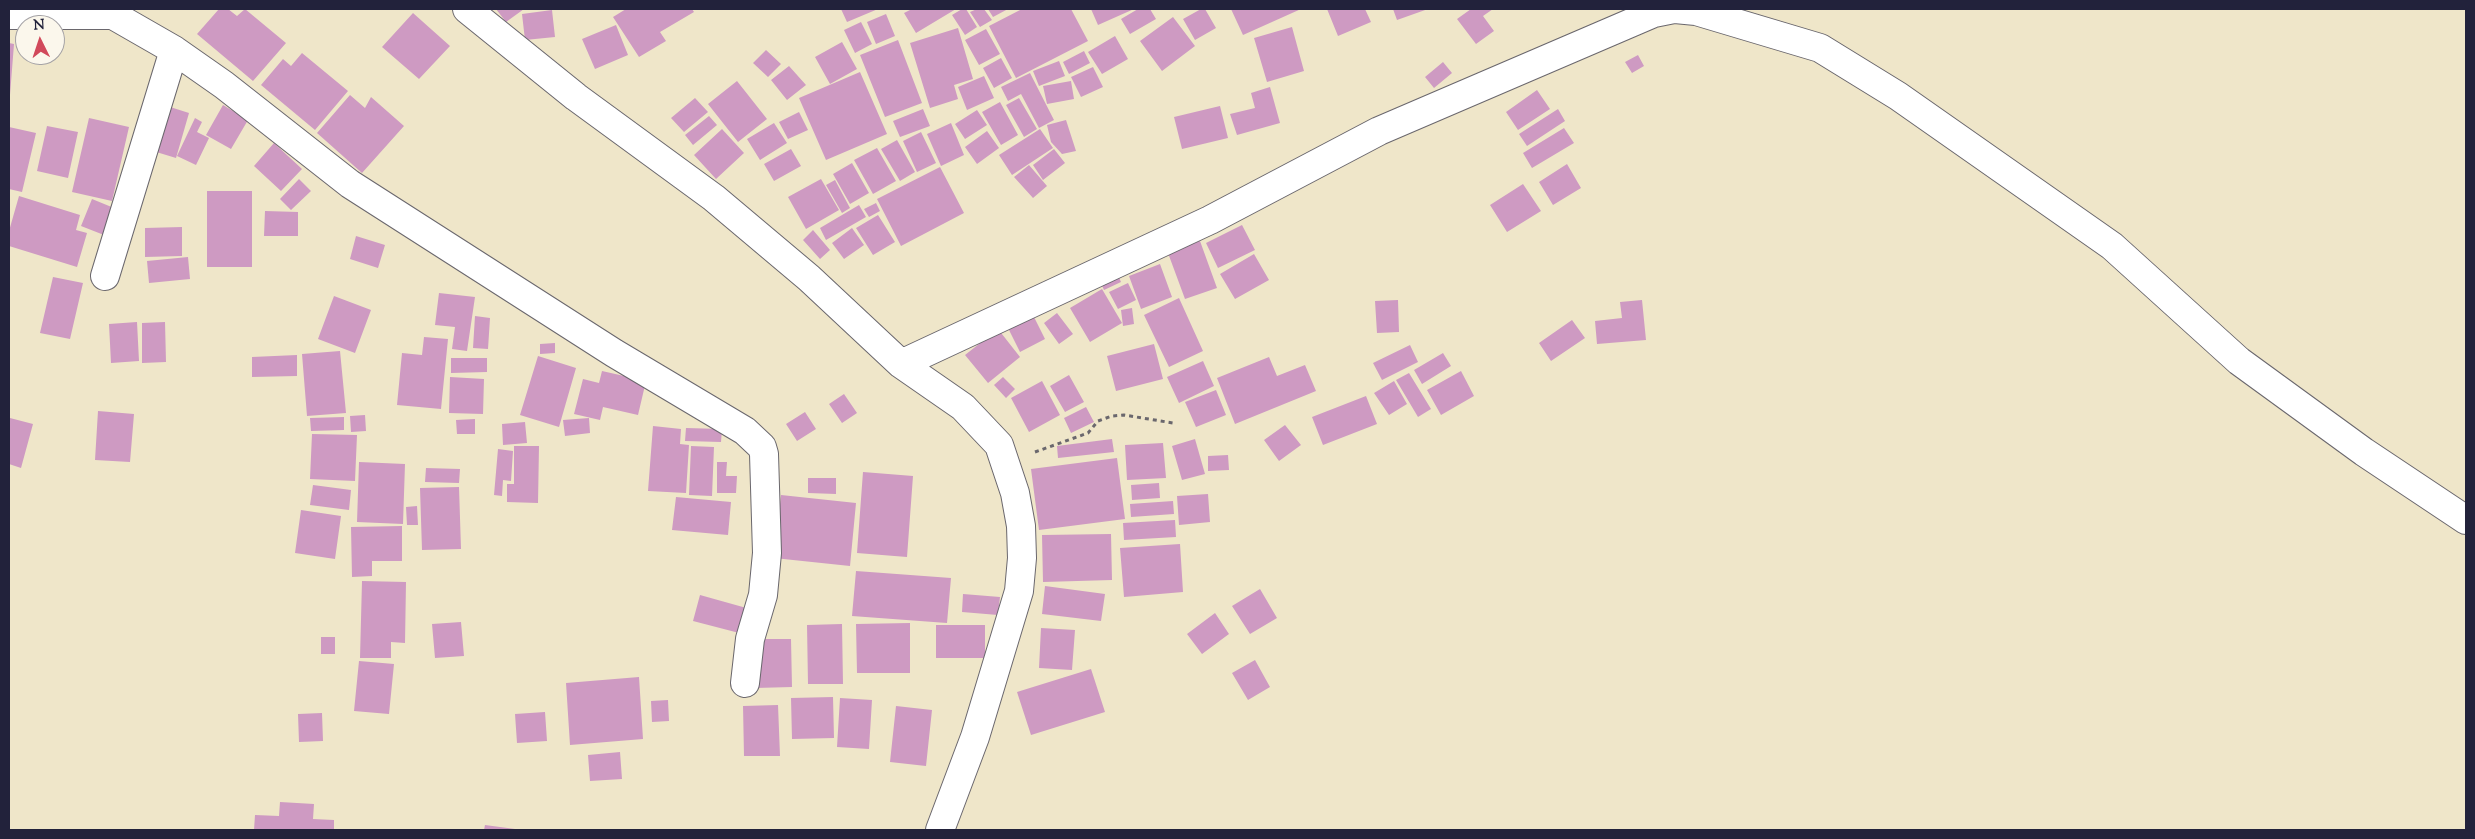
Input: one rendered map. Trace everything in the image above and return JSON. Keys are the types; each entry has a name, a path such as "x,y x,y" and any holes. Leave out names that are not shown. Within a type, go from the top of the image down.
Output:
{"street":[{"path":"467,9 576,97 714,198 809,278 902,364 963,407 1000,445 1015,493 1021,526 1022,558 1019,591 975,737 940,830"},
{"path":"902,364 1210,220 1379,131 1654,12 1675,9 1696,11 1820,48 1898,96 2112,246 2239,360 2364,452 2466,520"},
{"path":"9,14 116,12 224,85 350,184 606,348 745,431 757,442 764,454 767,553 763,595 750,639 745,683"},
{"path":"105,276 174,50"}],"path":[{"path":"1006,462 1088,433 1098,421 1112,416 1124,415 1173,423"}],"building":[{"path":"219,9 228,9 237,16 245,9 286,43 253,81 197,34"},
{"path":"496,9 524,9 506,22"},
{"path":"626,9 692,9 694,12 660,32 666,41 639,57 613,17"},
{"path":"841,9 878,9 847,22"},
{"path":"912,9 956,9 916,33 904,13"},
{"path":"962,9 966,9 977,27 965,35 952,15"},
{"path":"984,9 992,20 980,27 970,12"},
{"path":"988,9 1008,9 993,17"},
{"path":"1022,9 1071,9 1088,41 1016,78 989,26"},
{"path":"1091,9 1134,9 1098,25"},
{"path":"1138,9 1150,9 1156,19 1130,34 1121,19"},
{"path":"1201,9 1205,9 1216,28 1195,40 1183,19"},
{"path":"1231,9 1301,9 1243,35"},
{"path":"1327,9 1365,9 1371,22 1338,36"},
{"path":"1393,9 1428,9 1397,20"},
{"path":"1471,9 1493,9 1483,16 1494,31 1476,44 1457,19"},
{"path":"552,10 555,37 525,40 522,14"},
{"path":"413,13 450,46 419,79 382,47"},
{"path":"886,14 895,36 876,44 867,22"},
{"path":"1173,17 1195,46 1162,71 1140,41"},
{"path":"861,22 872,44 855,53 844,30"},
{"path":"616,25 628,55 595,69 582,39"},
{"path":"1292,27 1304,71 1267,82 1254,38"},
{"path":"958,28 973,79 954,85 958,99 930,108 910,43"},
{"path":"986,29 1000,54 979,65 965,40"},
{"path":"1115,36 1128,59 1102,74 1088,52"},
{"path":"898,40 922,103 885,117 860,55"},
{"path":"842,42 857,69 830,84 815,57"},
{"path":"9,43 14,44 10,95 9,95"},
{"path":"766,50 781,64 768,77 753,63"},
{"path":"1084,51 1090,63 1069,74 1063,62"},
{"path":"302,53 348,91 315,130 261,85 283,59 291,66"},
{"path":"1638,55 1644,66 1632,73 1625,62"},
{"path":"1001,58 1012,78 994,88 983,68"},
{"path":"1059,61 1065,76 1039,86 1033,71"},
{"path":"1443,62 1452,73 1434,88 1425,77"},
{"path":"789,66 806,85 787,100 771,80"},
{"path":"1093,67 1103,87 1081,97 1071,77"},
{"path":"860,72 887,134 826,160 799,98"},
{"path":"1030,73 1054,120 1039,128 1021,94 1008,101 1001,87"},
{"path":"984,76 994,98 967,110 958,87"},
{"path":"737,81 767,119 738,142 708,104"},
{"path":"1071,81 1074,99 1047,104 1043,86"},
{"path":"1270,87 1280,123 1237,135 1230,114 1255,108 1251,93"},
{"path":"1537,90 1550,109 1518,130 1506,112"},
{"path":"350,95 365,108 371,97 404,126 362,173 317,133"},
{"path":"695,98 708,112 684,132 671,118"},
{"path":"1019,98 1037,129 1024,137 1006,105"},
{"path":"1000,102 1018,135 1001,145 982,112"},
{"path":"223,105 248,120 231,149 206,135"},
{"path":"167,106 189,113 176,158 153,151"},
{"path":"1220,106 1228,138 1182,149 1174,117"},
{"path":"923,109 930,126 900,137 893,121"},
{"path":"1558,109 1565,121 1527,146 1519,134"},
{"path":"977,110 987,125 965,139 955,124"},
{"path":"799,112 808,130 788,139 779,122"},
{"path":"709,116 717,125 693,145 685,135"},
{"path":"89,118 129,127 112,201 72,192"},
{"path":"195,118 202,122 197,132 209,138 196,165 177,156"},
{"path":"1066,120 1076,151 1062,154 1051,142 1047,125"},
{"path":"774,123 787,143 760,160 747,139"},
{"path":"951,123 964,155 941,166 927,134"},
{"path":"47,126 78,132 68,178 37,171"},
{"path":"9,127 36,133 22,192 9,189"},
{"path":"1564,128 1574,143 1532,168 1523,153"},
{"path":"722,129 744,153 716,179 694,155"},
{"path":"1040,129 1053,148 1012,175 999,155"},
{"path":"987,131 999,148 977,164 965,147"},
{"path":"921,132 936,163 917,172 903,141"},
{"path":"897,140 915,172 900,181 881,149"},
{"path":"274,143 302,169 281,191 254,166"},
{"path":"877,148 896,181 873,194 854,160"},
{"path":"791,149 801,166 774,181 764,164"},
{"path":"1054,149 1065,163 1043,180 1033,165"},
{"path":"852,163 869,193 850,204 833,174"},
{"path":"1567,164 1581,188 1553,205 1539,182"},
{"path":"1029,165 1047,186 1033,198 1014,177"},
{"path":"940,167 964,213 901,246 877,199"},
{"path":"299,179 311,191 291,210 280,199"},
{"path":"821,179 839,210 806,229 788,197"},
{"path":"835,180 850,208 842,213 826,185"},
{"path":"1523,184 1541,211 1507,232 1490,205"},
{"path":"207,191 252,191 252,267 207,267"},
{"path":"19,196 80,215 76,230 87,233 77,267 9,246 9,231"},
{"path":"92,199 114,208 104,235 81,226"},
{"path":"876,203 880,211 869,217 864,209"},
{"path":"859,205 866,217 826,240 820,228"},
{"path":"265,211 298,212 298,236 264,236"},
{"path":"878,215 895,242 873,255 856,228"},
{"path":"1242,225 1255,250 1218,268 1206,243"},
{"path":"182,227 182,256 145,257 145,228"},
{"path":"852,228 864,245 844,259 832,243"},
{"path":"813,230 830,250 820,259 803,240"},
{"path":"356,236 385,245 378,268 350,259"},
{"path":"1200,241 1217,288 1185,299 1168,253"},
{"path":"1254,254 1269,280 1235,299 1220,274"},
{"path":"188,257 190,279 149,283 147,261"},
{"path":"1160,264 1172,297 1141,309 1129,276"},
{"path":"1117,273 1121,282 1104,290 1100,281"},
{"path":"53,277 83,283 70,339 40,333"},
{"path":"1128,283 1136,300 1118,309 1109,292"},
{"path":"1102,289 1122,323 1090,342 1070,308"},
{"path":"439,293 475,297 467,351 452,349 455,327 435,325"},
{"path":"334,296 371,310 355,353 318,339"},
{"path":"1179,298 1203,351 1169,367 1144,315"},
{"path":"1398,300 1399,332 1377,333 1375,301"},
{"path":"1642,300 1646,340 1597,344 1595,321 1622,318 1620,302"},
{"path":"1132,308 1134,324 1123,326 1121,310"},
{"path":"1057,313 1073,334 1059,344 1044,323"},
{"path":"1033,315 1045,339 1020,352 1008,328"},
{"path":"475,316 490,318 488,349 473,348"},
{"path":"1572,320 1585,338 1551,361 1539,343"},
{"path":"137,322 139,361 111,363 109,324"},
{"path":"165,322 166,362 142,363 142,323"},
{"path":"998,329 1020,357 988,383 965,355"},
{"path":"424,337 448,339 441,409 397,405 402,353 422,355"},
{"path":"555,343 555,353 540,354 540,344"},
{"path":"1154,344 1163,379 1116,391 1107,356"},
{"path":"1410,345 1418,362 1382,380 1373,363"},
{"path":"340,351 346,413 307,416 302,354"},
{"path":"1443,353 1451,366 1422,384 1414,370"},
{"path":"297,355 297,376 252,377 252,357"},
{"path":"538,356 576,368 559,427 520,415"},
{"path":"1269,357 1277,376 1305,365 1316,391 1235,424 1217,378"},
{"path":"451,358 487,358 487,372 451,373"},
{"path":"1203,361 1214,386 1179,403 1167,377"},
{"path":"602,371 646,381 638,415 603,407 600,420 574,414 583,379 599,383"},
{"path":"1461,371 1474,396 1441,415 1427,390"},
{"path":"1409,373 1431,409 1418,417 1396,380"},
{"path":"1069,375 1084,402 1065,412 1050,386"},
{"path":"450,377 484,379 483,414 449,413"},
{"path":"1003,377 1015,389 1006,398 994,385"},
{"path":"1042,381 1060,415 1029,432 1011,398"},
{"path":"1394,381 1407,404 1389,415 1374,393"},
{"path":"1216,390 1226,415 1196,427 1185,402"},
{"path":"844,394 857,413 842,423 829,404"},
{"path":"1366,396 1377,424 1323,445 1312,417"},
{"path":"1086,407 1094,422 1071,433 1064,418"},
{"path":"98,411 134,414 130,462 95,460"},
{"path":"805,412 816,429 797,441 786,424"},
{"path":"365,415 366,431 351,432 350,416"},
{"path":"344,417 344,430 311,431 310,418"},
{"path":"10,418 33,424 21,468 9,464"},
{"path":"589,418 590,433 565,436 563,420"},
{"path":"475,419 475,434 457,434 456,420"},
{"path":"525,422 527,443 503,445 502,424"},
{"path":"1285,425 1301,445 1279,461 1264,440"},
{"path":"653,426 681,429 680,444 689,445 686,493 648,491"},
{"path":"686,428 722,429 721,442 685,441"},
{"path":"312,434 357,435 355,481 310,479"},
{"path":"1112,439 1114,452 1058,458 1057,446"},
{"path":"1195,439 1205,474 1182,480 1172,446"},
{"path":"1163,443 1166,478 1127,480 1125,445"},
{"path":"514,446 539,446 538,503 507,502 507,484 514,484"},
{"path":"691,446 714,447 712,496 689,495"},
{"path":"498,449 513,451 511,481 503,480 502,496 494,495"},
{"path":"1228,455 1229,470 1208,471 1208,456"},
{"path":"1117,458 1125,519 1039,530 1031,469"},
{"path":"359,462 405,464 403,524 357,522"},
{"path":"717,462 727,462 726,476 737,476 736,493 717,493"},
{"path":"426,468 460,469 459,483 425,482"},
{"path":"863,472 913,476 907,557 857,553"},
{"path":"808,478 836,478 836,494 808,493"},
{"path":"1159,483 1160,498 1132,500 1131,485"},
{"path":"313,485 351,490 349,510 310,505"},
{"path":"459,487 461,549 422,550 420,488"},
{"path":"1208,494 1210,522 1179,525 1177,496"},
{"path":"781,495 856,503 850,566 774,558"},
{"path":"676,497 731,502 728,535 672,530"},
{"path":"1173,501 1174,514 1131,517 1130,504"},
{"path":"417,506 418,525 407,525 406,507"},
{"path":"301,510 341,516 335,559 295,553"},
{"path":"1175,520 1176,537 1124,540 1123,523"},
{"path":"402,526 402,561 372,561 372,576 352,577 351,527"},
{"path":"1111,534 1112,580 1043,582 1042,535"},
{"path":"1180,544 1183,592 1124,597 1120,548"},
{"path":"856,571 951,578 947,623 852,616"},
{"path":"362,581 406,582 405,643 391,642 391,658 360,658"},
{"path":"1045,586 1105,594 1101,621 1042,614"},
{"path":"1260,589 1277,618 1250,634 1232,606"},
{"path":"963,594 1000,597 998,615 962,612"},
{"path":"700,595 750,609 743,634 693,621"},
{"path":"1215,613 1229,634 1202,654 1187,634"},
{"path":"461,622 464,656 435,658 432,624"},
{"path":"910,623 910,673 857,673 856,624"},
{"path":"842,624 843,684 808,684 807,625"},
{"path":"936,625 985,625 985,658 936,658"},
{"path":"1041,628 1075,630 1072,670 1039,668"},
{"path":"321,637 335,637 335,654 321,654"},
{"path":"755,639 791,639 792,687 755,688"},
{"path":"1255,660 1270,687 1248,700 1232,673"},
{"path":"359,661 394,664 389,714 354,711"},
{"path":"1091,669 1105,712 1031,735 1017,692"},
{"path":"639,677 643,739 570,745 566,683"},
{"path":"833,697 834,738 792,739 791,698"},
{"path":"840,698 872,700 869,749 837,747"},
{"path":"668,700 669,721 652,722 651,701"},
{"path":"778,705 780,756 744,756 743,706"},
{"path":"896,706 932,710 926,766 890,762"},
{"path":"545,712 547,741 517,743 515,714"},
{"path":"322,713 323,741 299,742 298,714"},
{"path":"620,752 622,779 590,781 588,755"},
{"path":"280,802 314,804 313,819 334,820 334,830 254,830 255,815 279,816"},
{"path":"485,825 515,829 515,830 484,830"}]}
